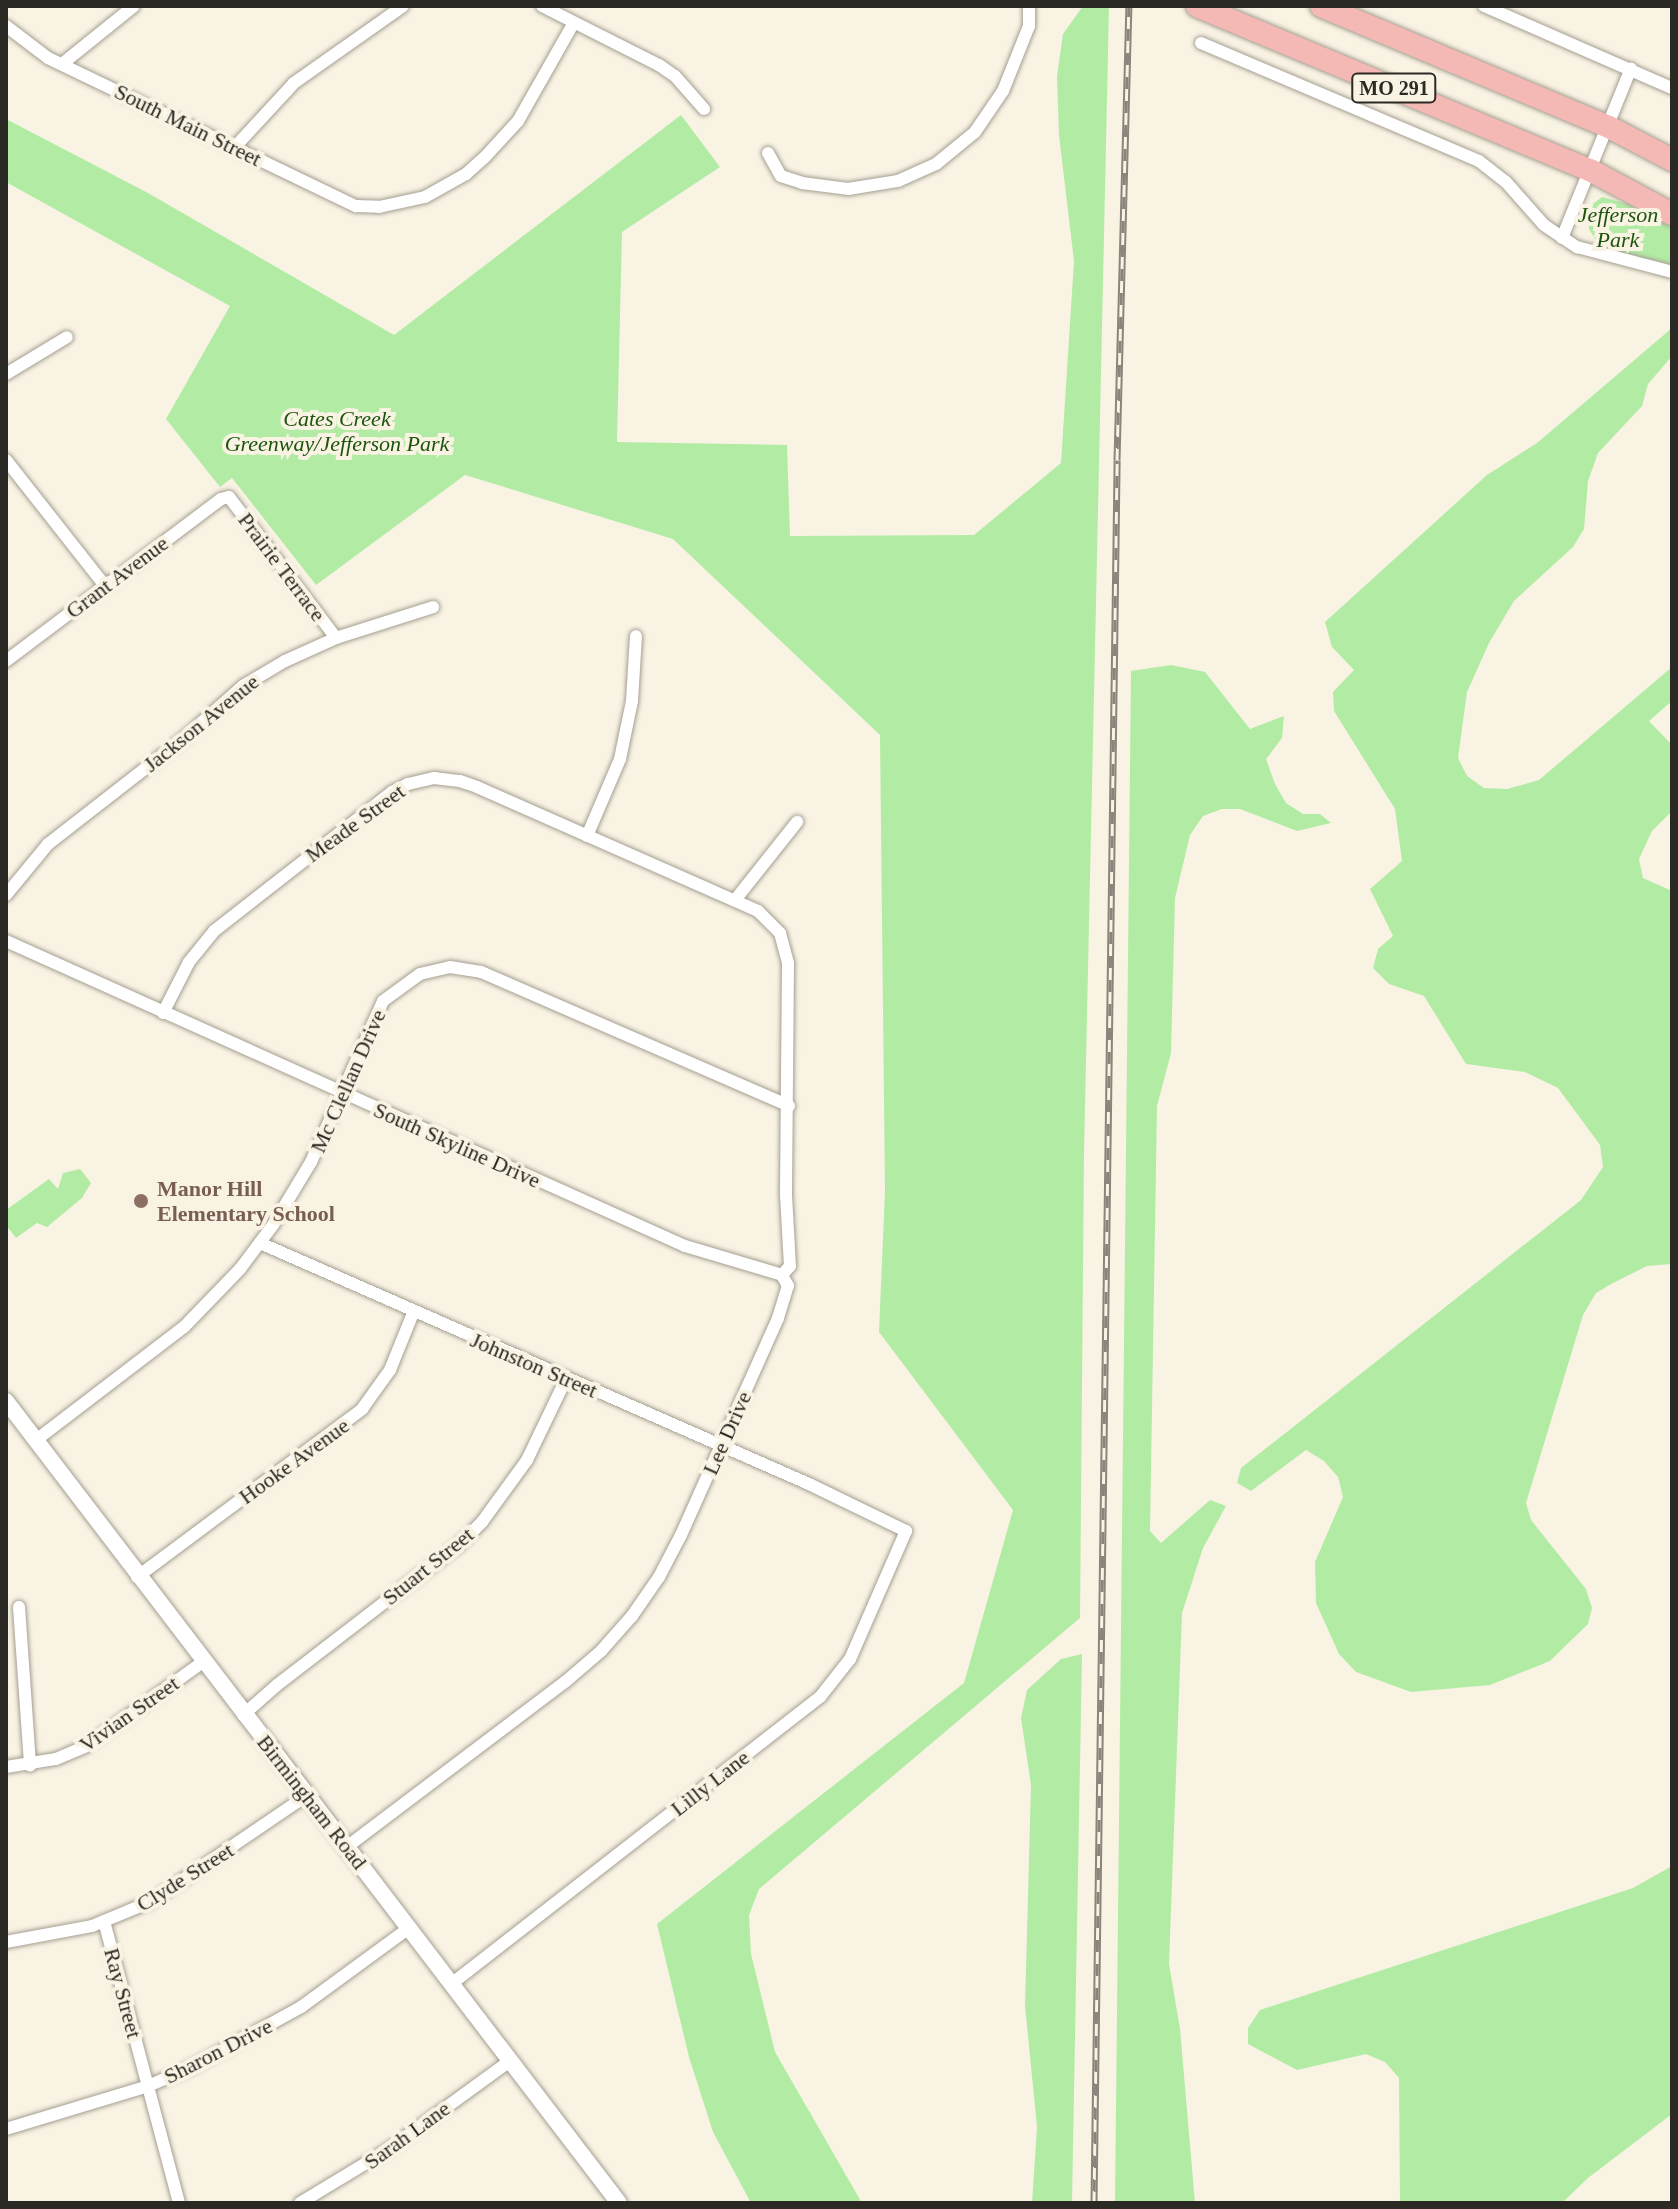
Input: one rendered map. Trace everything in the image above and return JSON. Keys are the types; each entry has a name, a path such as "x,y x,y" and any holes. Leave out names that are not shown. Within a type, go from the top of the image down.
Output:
{"highway":[{"name":"MO 291","path":"1197,6 1590,170 1672,214"},
{"name":"MO 291","path":"1321,6 1609,127 1672,160"}],"street":[{"path":"62,64 134,6"},
{"path":"234,148 294,83 403,6"},
{"path":"542,6 659,65 675,76 704,109"},
{"path":"768,153 781,176 802,183 848,189 898,181 936,164 975,132 1003,91 1029,26 1029,6"},
{"path":"1484,6 1672,88"},
{"name":"South Main Street","path":"6,26 40,53 234,148 356,206 379,207 414,200 448,186 493,149 518,121 573,24"},
{"path":"1201,43 1479,161 1562,238 1592,253 1651,264 1672,272"},
{"path":"1562,238 1631,68"},
{"path":"6,374 67,337"},
{"path":"6,460 105,586"},
{"name":"Grant Avenue","path":"6,661 221,499 229,497"},
{"name":"Prairie Terrace","path":"229,497 336,638"},
{"name":"Jackson Avenue","path":"6,895 48,844 184,738 243,686 285,661 336,638 433,607"},
{"path":"587,836 620,759 632,701 636,636"},
{"name":"Meade Street","path":"163,1013 189,962 214,931 392,792 408,784 434,778 460,781 735,900"},
{"path":"735,900 797,822"},
{"name":"Lee Drive","path":"348,1846 601,1651 659,1577 778,1318 788,1286 782,1275 790,1266 786,947 770,921 735,900"},
{"name":"South Skyline Drive","path":"6,941 685,1246 782,1275"},
{"name":"Mc Clellan Drive","path":"36,1440 184,1327 209,1303 260,1243 311,1162 383,1001 407,980 450,967 481,972 789,1106"},
{"name":"Johnston Street","path":"260,1243 413,1313 809,1484 906,1531"},
{"name":"Hooke Avenue","path":"137,1577 362,1409 390,1370 413,1313"},
{"name":"Stuart Street","path":"243,1715 277,1685 459,1545 482,1522 527,1460 566,1379"},
{"name":"Birmingham Road","path":"6,1401 243,1715 348,1846 614,2201"},
{"name":"Lilly Lane","path":"451,1984 820,1697 850,1659 906,1531"},
{"path":"19,1607 30,1766"},
{"name":"Vivian Street","path":"6,1767 30,1766 86,1746 203,1662"},
{"name":"Clyde Street","path":"6,1942 104,1921 170,1891 306,1796"},
{"name":"Ray Street","path":"104,1921 179,2203"},
{"name":"Sharon Drive","path":"6,2129 148,2086 244,2041 301,2007 409,1928"},
{"name":"Sarah Lane","path":"300,2203 386,2151 510,2061"}],"green space":[{"name":"Cates Creek Greenway/Jefferson Park","path":"1083,6 1109,6 1084,1153 1080,1618 759,1889 749,1915 751,1954 775,2052 862,2203 751,2203 713,2132 689,2057 657,1924 964,1683 1013,1510 879,1332 885,1191 880,735 673,539 465,475 316,585 232,478 220,487 166,419 230,306 6,182 6,119 148,193 394,335 681,115 720,167 622,232 617,442 787,445 790,536 974,535 1061,463 1074,261 1059,135 1057,76 1063,34"},
{"name":"Jefferson Park","path":"1602,197 1628,204 1672,227 1672,265 1598,244 1589,229 1588,215 1590,206"},
{"path":"1672,328 1672,356 1648,384 1642,406 1598,453 1588,481 1584,529 1573,547 1514,601 1489,643 1467,692 1458,758 1467,776 1484,788 1507,789 1539,780 1672,667 1672,701 1649,721 1672,745 1672,811 1652,831 1639,859 1643,878 1672,891 1672,1264 1647,1266 1596,1293 1583,1315 1526,1503 1531,1520 1586,1589 1592,1608 1588,1624 1550,1661 1490,1685 1411,1692 1356,1672 1339,1654 1316,1603 1315,1562 1343,1497 1338,1477 1324,1461 1306,1450 1251,1491 1237,1483 1241,1468 1581,1200 1603,1167 1600,1145 1558,1088 1525,1072 1466,1064 1424,996 1389,984 1373,968 1378,949 1393,936 1370,889 1402,861 1395,809 1334,711 1333,692 1354,670 1332,647 1325,622 1487,475 1537,443"},
{"path":"1171,665 1205,672 1250,729 1284,716 1282,738 1266,759 1275,784 1286,803 1303,814 1320,814 1331,823 1297,831 1240,809 1222,809 1203,816 1190,835 1175,898 1171,1053 1157,1106 1150,1531 1161,1543 1210,1500 1226,1506 1203,1548 1182,1613 1169,1964 1180,2029 1195,2203 1115,2203 1131,671"},
{"path":"80,1169 91,1183 82,1198 47,1227 37,1223 16,1238 6,1225 6,1210 49,1179 58,1189 63,1173"},
{"path":"1082,1654 1072,2203 1032,2203 1037,2127 1025,2006 1031,1785 1021,1718 1027,1690 1061,1659"},
{"path":"1672,1866 1672,2114 1588,2178 1562,2203 1400,2203 1399,2078 1385,2062 1366,2054 1297,2070 1248,2044 1248,2028 1260,2010 1633,1888"}],"railway":[{"path":"1094,2203 1117,460 1129,6"}],"place":[{"name":"Manor Hill Elementary School","path":"141,1201"}]}
